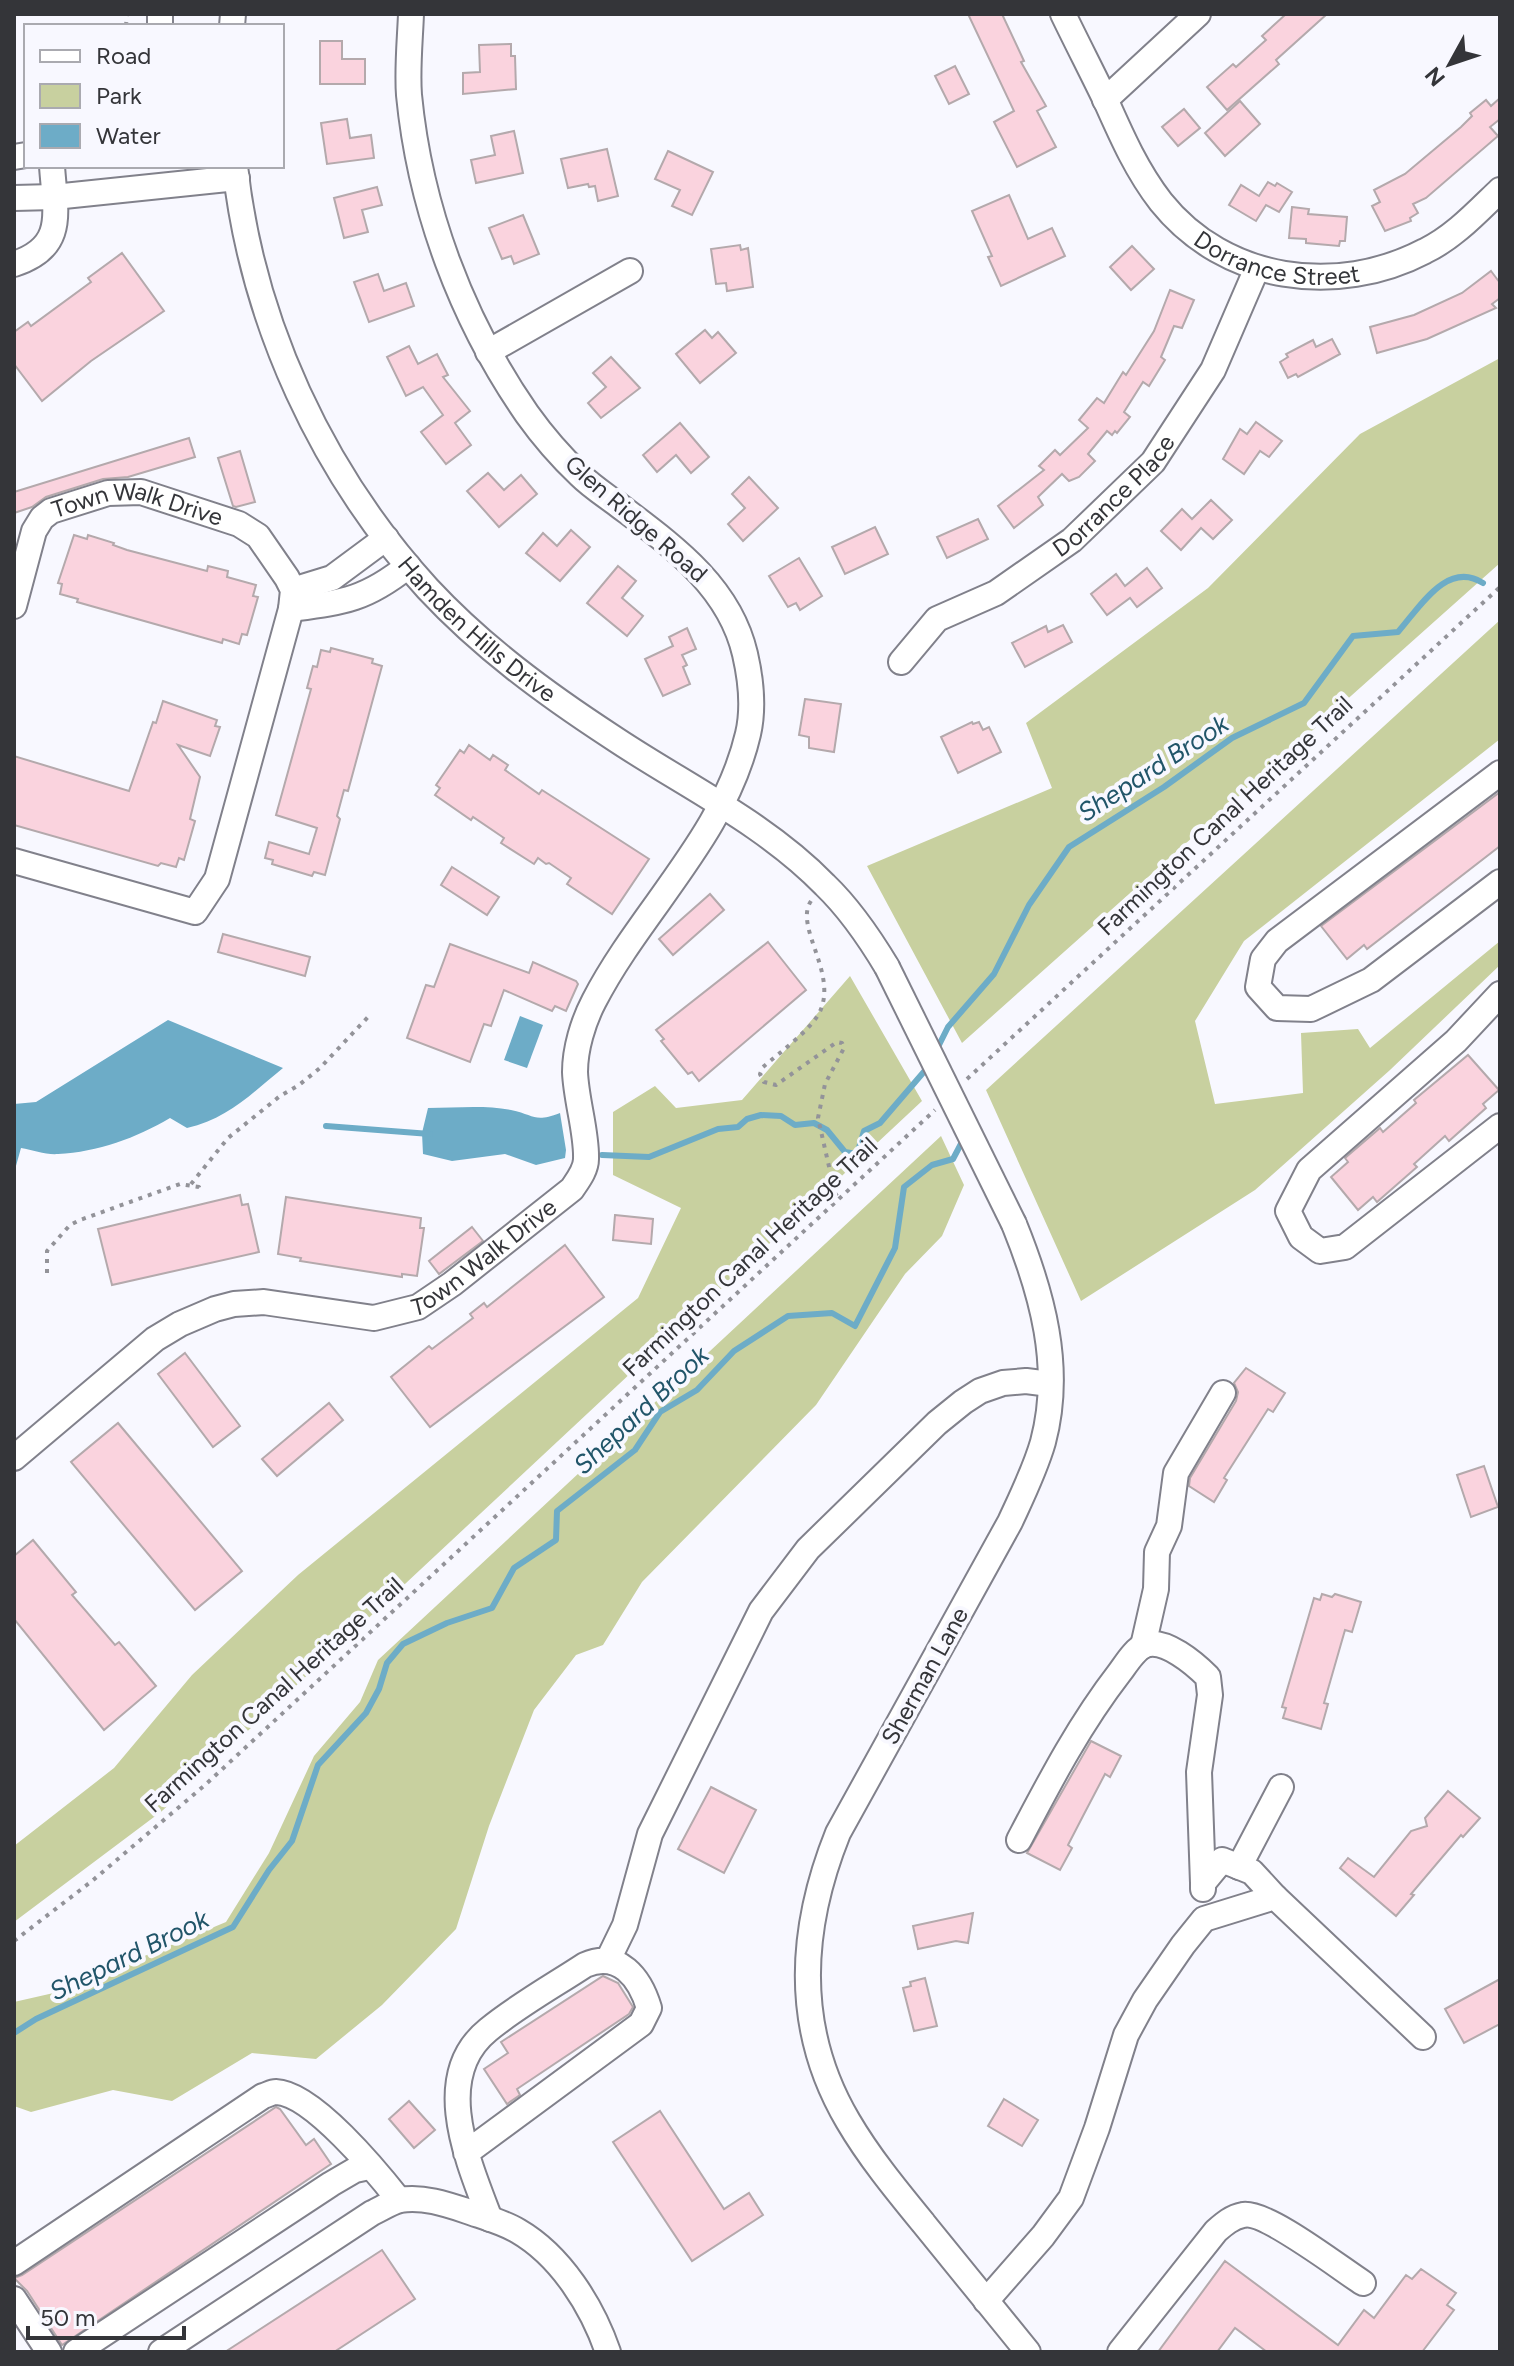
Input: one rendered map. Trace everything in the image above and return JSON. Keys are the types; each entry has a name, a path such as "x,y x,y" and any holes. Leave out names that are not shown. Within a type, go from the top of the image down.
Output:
{"street":[{"name":"Glen Ridge Road","path":"411,14 409,94 425,189 448,267 488,352 529,416 580,476 684,556 709,581 740,632 749,669 751,706 741,759 721,807"},
{"name":"Dorrance Street","path":"1063,14 1125,147 1163,204 1183,224 1222,252 1257,268 1287,276 1344,277 1403,262 1437,245 1500,190"},
{"path":"1105,100 1198,14"},
{"path":"14,264 32,258 45,249 56,225 52,168"},
{"path":"14,198 54,197 236,172"},
{"name":"Hamden Hills Drive","path":"236,172 252,259 264,305 287,368 337,465 408,566 446,607 503,659 611,737 776,843 824,883 859,924 887,967"},
{"name":"Dorrance Place","path":"901,662 937,619 996,593 1072,540 1153,462 1213,370 1257,268"},
{"path":"488,352 630,271"},
{"name":"Town Walk Drive","path":"14,606 34,531 42,518 51,511 108,493 141,492 239,524 258,536 287,578 292,600"},
{"path":"14,861 195,912 217,879 292,600 332,578 386,538"},
{"path":"292,600 367,595 408,566"},
{"path":"1500,773 1277,941 1263,959 1258,987 1277,1008 1311,1009 1371,980 1500,882"},
{"name":"Town Walk Drive","path":"14,1458 155,1339 180,1324 215,1309 264,1302 365,1318 398,1314 418,1307 440,1292 560,1200 581,1175 586,1160 575,1062 591,1008 614,962 672,883 721,807"},
{"name":"Sherman Lane","path":"887,967 1014,1224 1043,1303 1048,1334 1048,1414 1033,1473 1003,1536 838,1833 824,1868 813,1910 808,1947 809,2010 817,2050 847,2120 904,2199 1028,2352"},
{"path":"1500,994 1456,1041 1309,1170 1288,1211 1301,1237 1320,1251 1345,1247 1500,1126"},
{"path":"608,1960 625,1925 650,1834 761,1611 808,1549 937,1423 963,1402 980,1391 1003,1383 1050,1384"},
{"path":"1019,1840 1067,1747 1093,1707 1143,1646 1156,1589 1157,1552 1169,1526 1176,1473 1223,1393"},
{"path":"1143,1646 1158,1644 1189,1659 1208,1677 1210,1695 1199,1772 1204,1919"},
{"path":"1239,1867 1281,1787"},
{"path":"1203,1883 1222,1860 1252,1872 1423,2037"},
{"path":"986,2301 1043,2236 1071,2198 1126,2035 1145,2000 1204,1919 1275,1897"},
{"path":"466,2153 628,2036 646,2018 649,2008 644,1992 633,1975 619,1964 599,1959 487,2031 471,2048 462,2070 457,2102 466,2153 490,2219"},
{"path":"14,2263 263,2096 275,2092 303,2102 348,2139 399,2200"},
{"path":"76,2352 331,2184 355,2170 369,2167"},
{"path":"161,2352 372,2213 399,2200 443,2203 516,2229 530,2239 561,2269 588,2307 608,2352"},
{"path":"1120,2352 1216,2231 1229,2220 1246,2214 1267,2219 1363,2283"},
{"path":"14,2299 49,2352"}],"path":[{"name":"Farmington Canal Heritage Trail","path":"958,1088 1500,587"},
{"path":"824,883 807,907 806,914 807,926 824,974 821,1010 763,1067 760,1074 764,1082 776,1085 840,1041 844,1048 825,1084 818,1118 837,1196"},
{"path":"191,1184 228,1138 320,1068 368,1017"},
{"name":"Farmington Canal Heritage Trail","path":"14,1941 189,1800 837,1196 939,1107"},
{"path":"47,1273 47,1251 70,1225 180,1184 199,1187 201,1193"}],"green space":[{"path":"1500,358 1500,563 962,1043 867,866 1052,788 1026,723 1208,588 1360,434"},
{"path":"1500,620 1500,739 1244,941 1195,1021 1215,1104 1303,1093 1301,1033 1358,1029 1370,1048 1500,941 1500,965 1390,1070 1255,1190 1081,1301 986,1090"},
{"path":"850,976 922,1101 162,1811 14,1922 14,1846 114,1768 192,1675 298,1575 638,1298 681,1208 613,1175 613,1112 655,1086 676,1108 742,1100"},
{"path":"941,1136 964,1185 942,1236 905,1274 816,1405 642,1582 603,1645 576,1655 534,1710 489,1826 456,1929 382,2005 316,2059 252,2053 172,2101 113,2090 31,2112 14,2106 14,2002 58,1992 226,1922 269,1853 314,1756 360,1702 378,1660"}],"water":[{"path":"520,1016 543,1025 527,1068 504,1060"},
{"path":"168,1020 283,1068 239,1104 202,1124 187,1128 170,1118 116,1143 73,1153 49,1154 21,1148 14,1173 14,1104 36,1102"},
{"path":"428,1108 491,1108 539,1118 560,1113 565,1158 536,1165 505,1154 452,1161 423,1154 422,1133"}],"building":[{"path":"968,14 1002,14 1024,61 1021,62 1046,106 1037,111 1056,147 1017,167 994,122 1014,111"},
{"path":"1286,14 1327,14 1276,60 1279,64 1227,110 1207,87 1233,64 1236,67 1266,40 1262,36"},
{"path":"320,41 342,41 342,59 365,59 365,84 320,84"},
{"path":"511,44 511,56 515,56 516,89 463,94 463,73 480,72 479,45"},
{"path":"955,66 969,94 949,104 935,76"},
{"path":"1500,98 1500,119 1490,127 1498,136 1426,198 1413,204 1418,213 1410,218 1411,221 1385,231 1372,206 1380,202 1374,190 1405,174 1461,127 1472,116 1470,113 1486,100 1491,106"},
{"path":"1240,101 1260,124 1225,156 1205,133"},
{"path":"1184,109 1200,128 1178,146 1162,127"},
{"path":"347,119 350,138 371,135 374,158 327,164 321,123"},
{"path":"514,131 523,173 476,183 471,160 495,155 491,136"},
{"path":"607,149 618,196 598,201 595,186 589,187 588,184 568,188 561,159"},
{"path":"668,151 713,172 692,215 672,206 680,190 655,179"},
{"path":"1268,182 1275,186 1277,183 1292,192 1279,212 1266,205 1256,221 1229,205 1241,185 1259,196"},
{"path":"377,187 382,205 362,210 368,232 344,238 334,198"},
{"path":"1009,195 1028,239 1052,228 1065,256 1001,286 988,257 992,256 972,211"},
{"path":"1292,207 1309,209 1308,214 1347,217 1345,241 1340,241 1339,246 1289,238"},
{"path":"523,215 539,254 514,264 511,256 502,259 489,228"},
{"path":"740,245 741,250 748,248 753,287 727,291 726,283 716,284 711,249"},
{"path":"1132,246 1154,269 1131,290 1110,267"},
{"path":"122,253 164,311 91,361 42,401 14,364 14,332 28,322 31,326 91,282 88,278"},
{"path":"1491,271 1500,283 1500,298 1492,304 1496,308 1427,339 1377,353 1370,327 1414,315 1462,293"},
{"path":"378,274 384,291 406,283 414,306 369,322 354,282"},
{"path":"1170,290 1194,300 1182,328 1174,326 1161,357 1165,360 1149,386 1143,382 1124,412 1130,417 1117,433 1115,431 1112,435 1107,431 1088,454 1095,461 1079,477 1069,481 1062,474 1038,497 1043,505 1014,528 998,506 1044,470 1039,466 1055,450 1060,455 1088,428 1079,420 1097,398 1104,403 1123,372 1126,375 1154,331"},
{"path":"705,330 712,338 718,332 736,353 700,383 676,354"},
{"path":"1332,339 1340,354 1298,377 1296,374 1288,378 1280,362 1288,357 1286,354 1313,340 1316,347"},
{"path":"409,346 418,364 437,354 448,375 443,377 470,411 455,423 471,445 446,464 421,432 443,415 423,387 406,396 387,357"},
{"path":"611,357 640,388 601,418 588,403 606,387 593,373"},
{"path":"1256,422 1282,441 1269,457 1260,451 1244,474 1223,459 1240,429 1247,434"},
{"path":"680,423 709,457 691,473 676,455 657,472 643,455"},
{"path":"189,438 195,457 128,477 103,479 46,497 32,507 14,513 14,492"},
{"path":"240,451 255,502 236,507 233,506 218,458"},
{"path":"488,473 504,490 521,475 537,494 499,527 467,491"},
{"path":"749,477 778,508 743,541 728,524 745,508 732,494"},
{"path":"1211,500 1232,520 1213,539 1201,528 1181,550 1161,531 1182,509 1192,519"},
{"path":"978,519 988,539 947,558 937,537"},
{"path":"875,527 888,554 845,574 832,547"},
{"path":"571,530 590,547 560,581 526,553 543,533 557,546"},
{"path":"74,535 87,539 88,535 127,550 207,571 208,566 228,571 227,577 256,585 253,596 258,597 247,635 242,634 239,644 223,639 222,643 77,602 78,599 60,594 62,584 58,583"},
{"path":"799,558 822,596 800,610 796,603 788,607 769,576"},
{"path":"618,566 636,581 622,598 643,616 627,636 587,603"},
{"path":"1147,568 1162,588 1137,607 1130,598 1107,615 1091,594 1116,574 1125,586"},
{"path":"1063,625 1072,642 1025,667 1012,643 1046,626 1048,632"},
{"path":"687,628 696,649 682,655 690,684 663,696 645,659 673,646 669,637"},
{"path":"331,648 373,659 372,663 382,666 348,791 344,790 337,816 340,819 325,875 314,872 312,876 272,864 273,860 265,858 269,842 309,854 317,828 276,815 311,689 307,688 313,666 317,667 321,650 330,652"},
{"path":"805,699 841,704 834,752 809,748 809,737 799,735"},
{"path":"163,701 217,720 215,726 220,727 210,756 178,745 200,777 190,819 195,821 184,860 179,858 176,867 161,863 158,866 14,825 14,756 129,791"},
{"path":"972,722 979,722 983,730 989,727 1001,752 958,773 941,737"},
{"path":"469,745 490,760 493,755 508,765 505,770 539,794 542,790 649,859 612,914 567,884 571,878 549,863 538,858 534,864 501,843 504,838 435,795 440,788 436,785 460,750 464,753"},
{"path":"1500,792 1500,846 1367,949 1364,945 1347,959 1321,926"},
{"path":"452,867 499,897 487,915 441,885"},
{"path":"710,894 724,910 673,955 659,939"},
{"path":"223,934 310,957 305,976 218,952"},
{"path":"768,942 806,990 699,1081 692,1072 688,1074 661,1041 664,1039 656,1030"},
{"path":"450,944 529,973 533,962 578,984 566,1011 555,1006 552,1011 504,990 491,1026 484,1024 470,1062 407,1038 426,985 434,987"},
{"path":"1468,1055 1499,1090 1483,1104 1486,1108 1449,1141 1445,1136 1414,1164 1417,1167 1377,1202 1373,1197 1358,1210 1331,1177 1348,1162 1345,1158 1380,1128 1383,1132 1416,1103 1414,1100"},
{"path":"240,1195 242,1205 248,1204 259,1252 112,1285 98,1229"},
{"path":"286,1197 421,1218 420,1228 424,1228 417,1276 402,1274 402,1277 300,1261 301,1258 278,1254"},
{"path":"615,1215 653,1219 651,1244 613,1240"},
{"path":"472,1227 483,1241 439,1274 429,1261"},
{"path":"565,1245 604,1297 430,1427 391,1377 429,1346 432,1349 473,1318 470,1314 484,1303 487,1307"},
{"path":"185,1353 240,1426 213,1447 158,1374"},
{"path":"1246,1368 1285,1393 1273,1412 1268,1409 1224,1478 1227,1480 1214,1502 1189,1486 1190,1478 1236,1401 1238,1392 1234,1383"},
{"path":"329,1403 343,1420 277,1476 262,1459"},
{"path":"118,1423 242,1571 195,1610 71,1462"},
{"path":"1484,1466 1498,1507 1471,1517 1457,1475"},
{"path":"33,1540 76,1592 72,1595 115,1645 119,1642 156,1686 104,1730 14,1619 14,1556"},
{"path":"1322,1594 1332,1597 1335,1594 1361,1602 1352,1632 1345,1630 1324,1703 1328,1704 1321,1729 1283,1718 1286,1708 1282,1707 1314,1598 1320,1600"},
{"path":"1091,1741 1121,1756 1110,1777 1105,1774 1068,1845 1072,1848 1060,1870 1027,1853"},
{"path":"711,1787 756,1810 724,1873 678,1849"},
{"path":"1448,1791 1480,1818 1463,1837 1461,1835 1396,1916 1340,1868 1348,1858 1374,1877 1411,1831 1427,1826 1425,1818"},
{"path":"973,1913 968,1943 956,1941 918,1949 913,1926"},
{"path":"603,1976 618,1983 633,2007 629,2014 517,2089 520,2095 507,2104 484,2069 508,2053 501,2042"},
{"path":"925,1978 937,2026 914,2031 903,1988 911,1986 910,1982"},
{"path":"1500,1979 1500,2024 1464,2043 1445,2009"},
{"path":"1004,2099 1038,2120 1022,2146 988,2126"},
{"path":"409,2101 435,2130 414,2148 389,2119"},
{"path":"276,2107 306,2145 314,2139 331,2164 62,2345 27,2291 14,2278"},
{"path":"660,2111 724,2209 749,2193 763,2215 692,2261 613,2142"},
{"path":"382,2250 415,2299 334,2352 225,2352"},
{"path":"1225,2261 1338,2345 1364,2310 1374,2318 1406,2275 1412,2279 1421,2269 1456,2293 1447,2305 1454,2310 1422,2352 1267,2352 1235,2328 1217,2352 1158,2352"}],"waterway":[{"name":"Shepard Brook","path":"937,1049 948,1027 994,974 1029,905 1069,847 1164,787 1232,738 1304,703 1353,636 1398,632 1425,599 1446,582 1458,577 1470,577 1483,583"},
{"path":"602,1155 649,1157 718,1129 738,1127 747,1119 761,1115 781,1116 795,1125 814,1123 827,1130 845,1152 857,1154 864,1131 880,1123 928,1067"},
{"path":"326,1126 430,1134"},
{"name":"Shepard Brook","path":"14,2033 36,2019 233,1927 269,1870 292,1841 318,1765 366,1713 379,1689 387,1663 403,1644 447,1623 492,1608 514,1568 556,1540 557,1511 635,1450 660,1412 697,1390 734,1351 788,1316 832,1313 855,1326 895,1248 904,1187 932,1165 953,1159 963,1140"}]}
